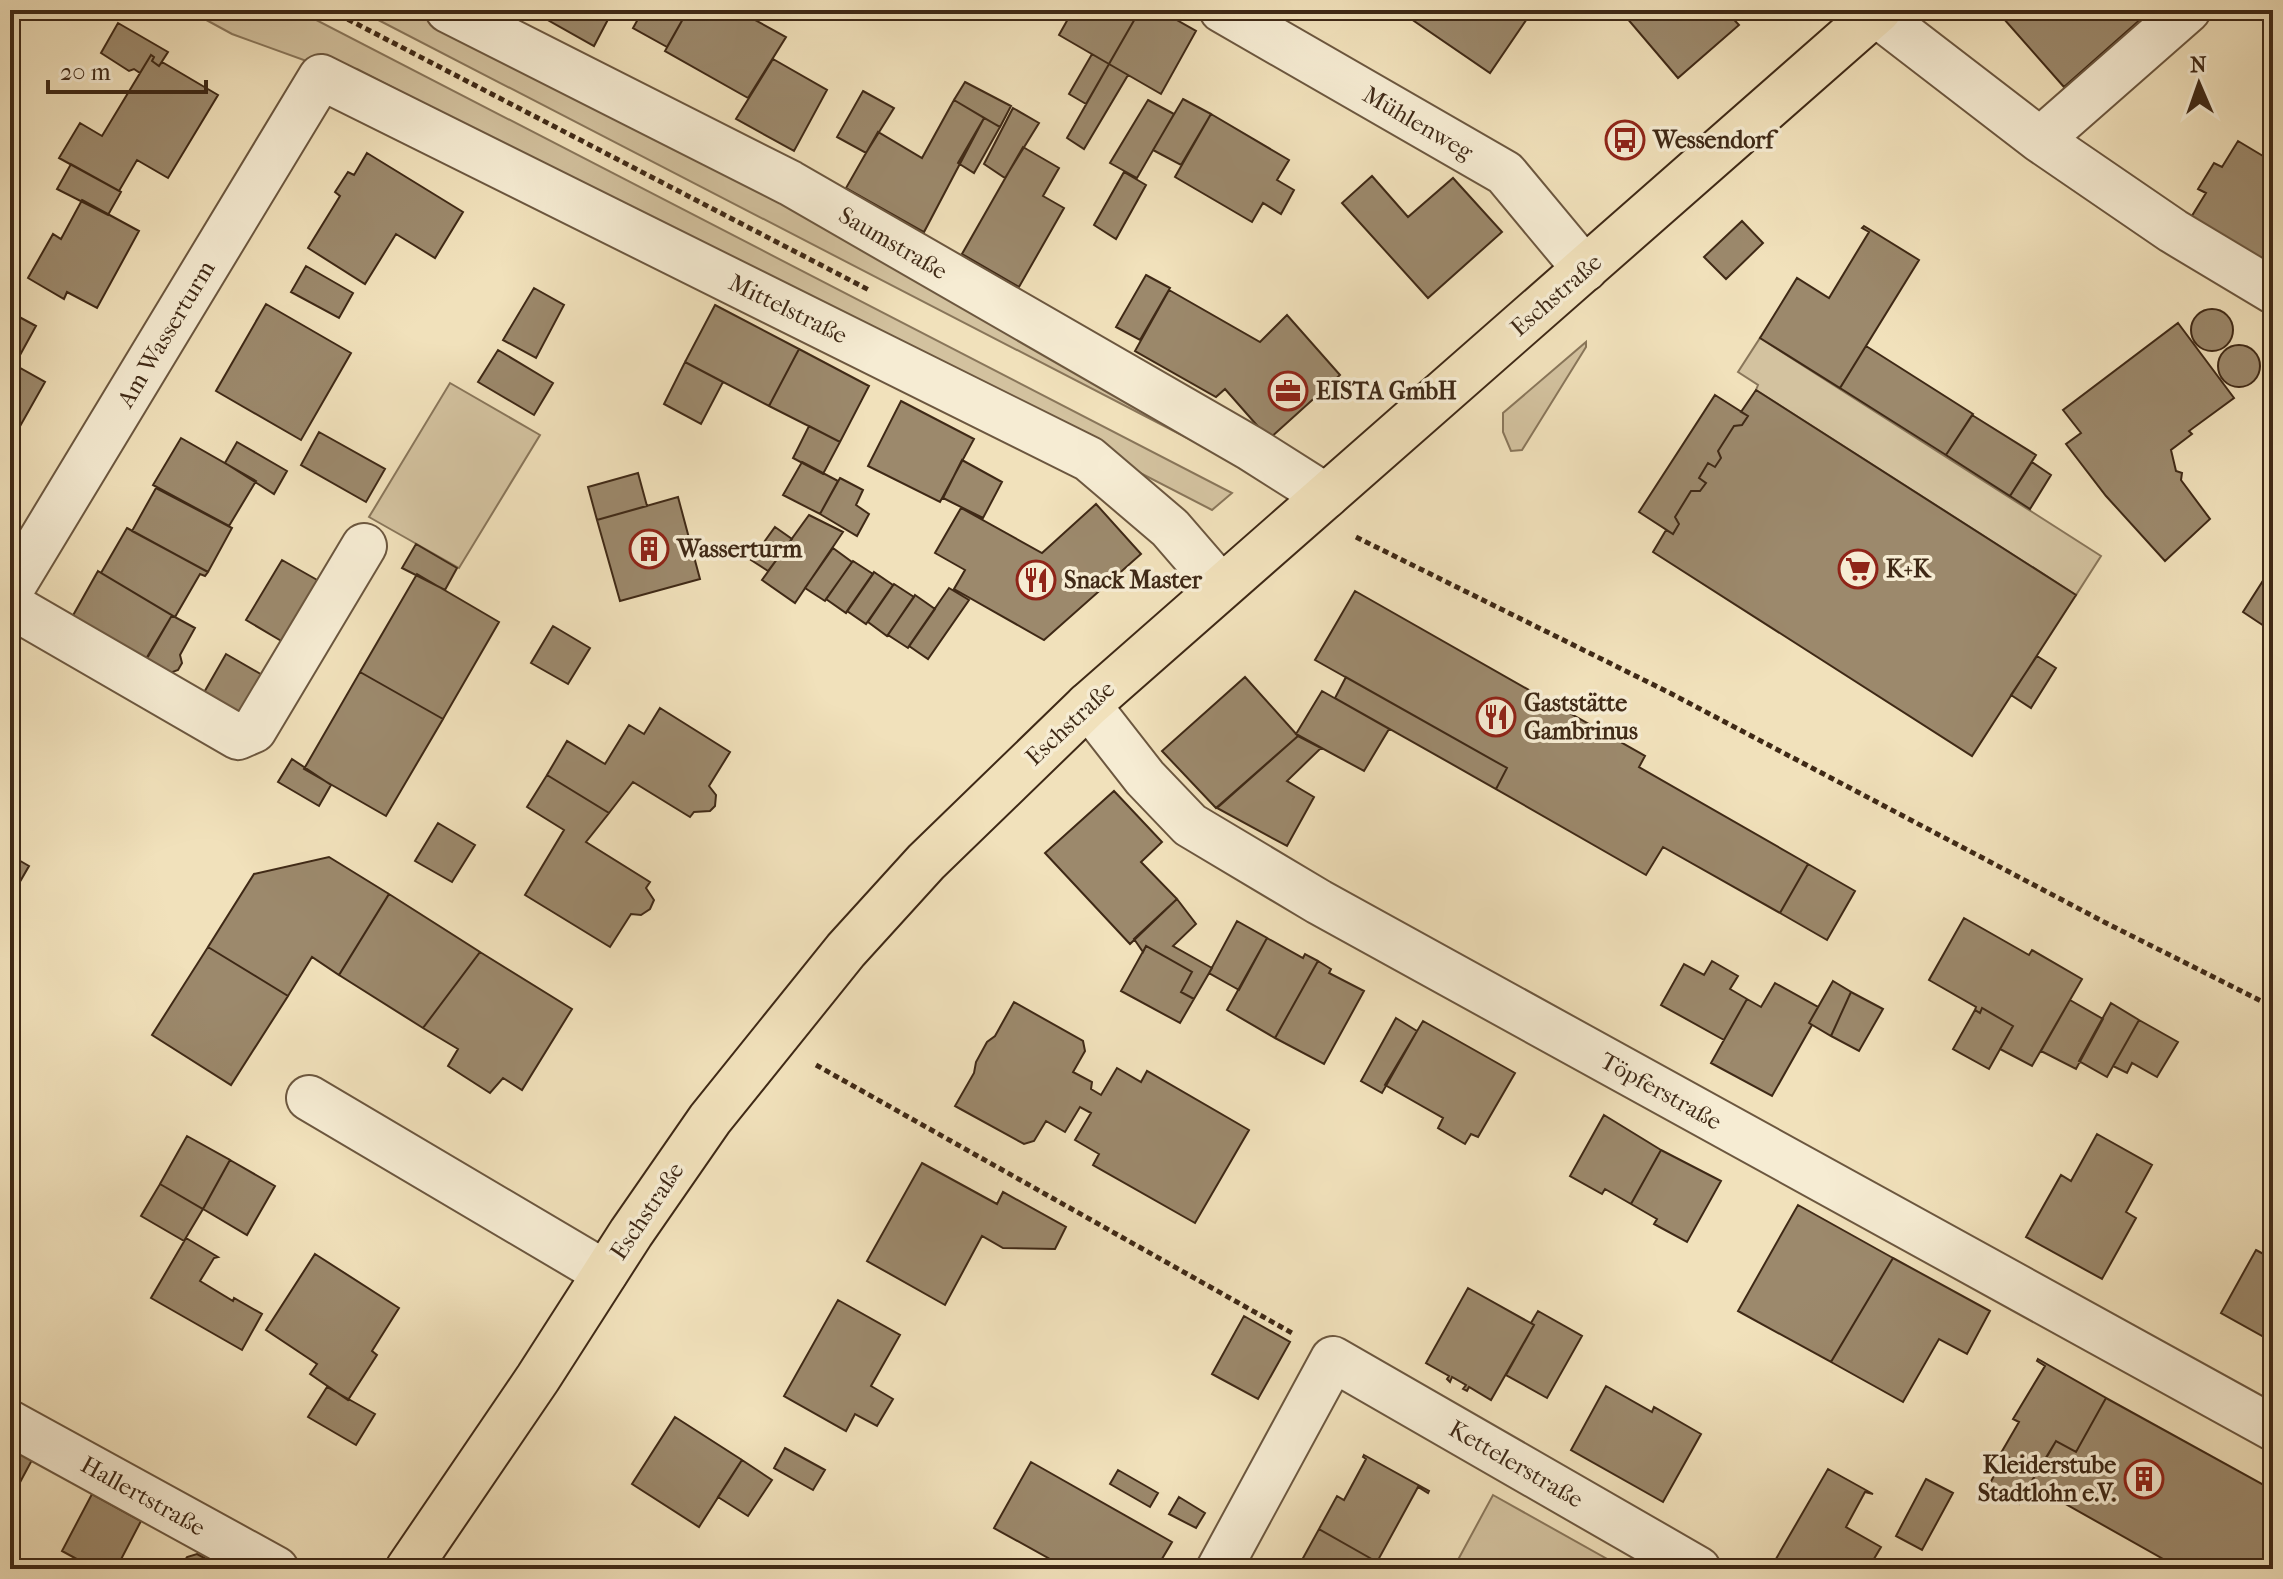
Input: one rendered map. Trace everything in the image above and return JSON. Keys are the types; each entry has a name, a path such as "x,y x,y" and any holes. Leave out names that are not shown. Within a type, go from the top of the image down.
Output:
{"main road":[{"name":"Eschstraße","path":"408,1569 710,1119 846,950 926,862 1088,705 1877,12"}],"street":[{"name":"Saumstraße","path":"448,10 790,183 1259,453 1326,496"},
{"name":"Mühlenweg","path":"1222,10 1505,173 1585,269"},
{"path":"2040,140 2188,10"},
{"path":"1877,12 2040,140 2173,231 2273,291"},
{"name":"Mittelstraße","path":"321,77 1089,459 1170,528 1221,587"},
{"name":"Am Wasserturm","path":"10,591 321,77"},
{"path":"10,605 238,737 254,730 364,546"},
{"name":"Töpferstraße","path":"1088,705 1145,778 1190,825 1333,910 2273,1428"},
{"path":"309,1098 605,1273"},
{"path":"1219,1569 1333,1359"},
{"name":"Kettelerstraße","path":"1333,1359 1698,1569"},
{"name":"Hallertstraße","path":"10,1423 276,1569"}],"path":[{"path":"772,1041 1302,1338 1333,1359"}],"shaded area":[{"path":"188,10 297,10 1232,493 1212,510 357,69 312,63 232,34"},
{"path":"359,10 412,10 807,208 1255,473"},
{"path":"1760,338 2101,556 2076,595 1756,390 1758,385 1738,372"},
{"path":"1586,342 1586,347 1522,450 1511,451 1503,432 1503,413"},
{"path":"450,383 540,435 459,568 369,517"},
{"path":"1493,1495 1625,1569 1453,1569"}],"building":[{"path":"530,10 613,10 594,46"},
{"path":"643,10 688,10 667,47 633,28"},
{"path":"688,10 737,10 786,37 748,98 665,51"},
{"path":"1073,10 1140,10 1109,64 1059,35"},
{"path":"1140,10 1159,10 1196,31 1161,94 1109,64"},
{"path":"1398,10 1533,10 1490,73"},
{"path":"1620,10 1725,10 1739,25 1678,78"},
{"path":"1996,10 2151,10 2064,87"},
{"path":"118,23 168,52 159,66 152,61 154,57 151,55 140,73 134,69 129,71 101,53"},
{"path":"1092,54 1109,64 1086,104 1069,94"},
{"path":"151,55 154,57 152,61 159,66 162,62 218,95 168,178 137,160 119,191 59,158 80,123 102,136"},
{"path":"773,59 827,90 794,151 736,119"},
{"path":"1109,64 1128,75 1084,149 1067,138"},
{"path":"965,82 1011,106 1000,127 954,100"},
{"path":"863,91 894,108 866,153 837,137"},
{"path":"1183,99 1211,114 1181,165 1153,150"},
{"path":"954,100 984,118 924,232 846,188 878,132 922,158"},
{"path":"1148,100 1174,114 1137,178 1110,163"},
{"path":"1013,108 1039,123 1005,178 984,164"},
{"path":"1211,114 1289,160 1277,180 1294,190 1281,214 1263,203 1252,222 1175,177"},
{"path":"984,118 1000,127 974,173 958,163"},
{"path":"2238,141 2273,162 2273,257 2267,267 2190,219 2206,193 2198,189 2214,163 2222,167"},
{"path":"1023,147 1059,168 1043,196 1064,208 1019,287 962,254"},
{"path":"367,153 463,212 435,258 396,234 365,284 308,248 340,196 335,192 348,172 354,175"},
{"path":"71,164 121,192 108,215 57,189"},
{"path":"1124,172 1146,185 1116,239 1094,225"},
{"path":"1372,176 1408,217 1453,178 1502,232 1428,298 1342,203"},
{"path":"82,200 139,231 97,308 67,292 64,299 28,278 53,234 61,239"},
{"path":"1742,221 1763,243 1726,279 1704,257"},
{"path":"1864,226 1919,260 1840,388 1760,338 1797,278 1829,298 1869,232 1862,228"},
{"path":"306,266 353,293 339,318 291,292"},
{"path":"1146,275 1170,288 1140,340 1116,327"},
{"path":"534,288 564,305 536,358 503,340"},
{"path":"1169,290 1260,342 1287,315 1340,375 1269,439 1225,389 1216,397 1135,351"},
{"path":"266,304 351,353 301,440 216,391"},
{"path":"715,305 799,349 769,406 685,362"},
{"path":"2212,309 2227,315 2233,330 2227,345 2212,351 2197,345 2191,330 2197,315"},
{"path":"10,312 36,326 20,355 10,349"},
{"path":"2178,323 2234,398 2189,431 2192,434 2171,450 2176,471 2182,473 2181,480 2210,519 2165,561 2106,496 2066,444 2081,433 2063,410"},
{"path":"2239,345 2254,351 2260,366 2254,381 2239,387 2224,381 2218,366 2224,351"},
{"path":"1866,346 1973,414 1946,455 1840,388"},
{"path":"799,349 869,386 840,442 769,406"},
{"path":"498,350 553,383 534,415 478,382"},
{"path":"10,358 16,361 15,365 45,382 10,444"},
{"path":"685,362 723,382 701,424 664,404"},
{"name":"K+K","path":"1756,390 2076,595 1972,756 1653,552 1666,530 1673,534 1679,524 1675,517 1691,491 1700,491 1706,483 1699,478 1708,463 1715,467 1721,458 1718,451 1734,426 1742,425 1748,416 1741,412"},
{"path":"1715,395 1748,416 1742,425 1734,426 1718,451 1721,458 1715,467 1708,463 1699,478 1706,483 1700,491 1691,491 1675,517 1679,524 1673,534 1639,512"},
{"path":"901,401 974,439 940,502 868,466"},
{"path":"1972,415 2036,455 2010,496 1946,455"},
{"path":"809,426 840,442 823,474 793,458"},
{"path":"319,432 385,469 366,502 301,465"},
{"path":"181,438 256,481 229,526 153,485"},
{"path":"237,442 287,471 274,494 225,463"},
{"path":"962,460 1002,482 983,518 943,498"},
{"path":"802,462 838,481 820,514 783,495"},
{"path":"2032,462 2051,475 2030,509 2010,496"},
{"path":"638,473 647,506 597,520 588,487"},
{"path":"840,478 863,490 856,505 869,514 857,536 820,514"},
{"path":"156,488 232,528 208,572 132,531"},
{"name":"Wasserturm","path":"678,497 700,579 620,601 597,520"},
{"name":"Snack Master","path":"1096,504 1141,554 1044,640 954,589 965,570 935,553 961,508 1042,553"},
{"path":"809,515 843,532 795,603 762,580"},
{"path":"775,527 792,539 768,571 751,560"},
{"path":"127,528 208,572 205,576 200,574 175,617 101,573"},
{"path":"416,544 457,568 445,590 402,568"},
{"path":"833,548 852,562 825,601 805,588"},
{"path":"282,560 319,581 283,642 246,620"},
{"path":"853,561 873,574 846,613 826,599"},
{"path":"2273,565 2273,632 2243,612"},
{"path":"98,571 175,617 171,617 145,662 71,619"},
{"path":"874,572 893,585 866,624 847,611"},
{"path":"417,574 499,622 443,719 360,672"},
{"path":"894,584 914,597 887,636 868,622"},
{"path":"949,588 969,600 928,659 909,646"},
{"name":"Gaststätte Gambrinus","path":"1355,591 1645,756 1639,767 1808,864 1780,913 1663,847 1646,875 1496,789 1507,768 1315,660"},
{"path":"915,595 935,609 908,648 888,635"},
{"path":"171,617 195,628 180,655 182,663 178,670 170,673 146,659"},
{"path":"553,626 590,648 568,684 531,663"},
{"path":"226,654 264,676 239,717 202,696"},
{"path":"2037,656 2056,668 2031,708 2011,695"},
{"path":"360,672 443,719 386,816 304,769"},
{"path":"1245,677 1298,736 1216,808 1162,751"},
{"path":"1346,677 1507,768 1496,789 1335,698"},
{"path":"1322,691 1389,729 1364,771 1296,734"},
{"path":"660,708 730,752 709,786 716,795 715,806 710,811 694,812 690,817 633,782 609,813 547,775 567,741 605,764 629,725 644,734"},
{"path":"1298,736 1321,748 1287,781 1314,797 1287,846 1217,808"},
{"path":"292,759 331,785 319,806 278,782"},
{"path":"547,775 609,813 586,842 650,882 646,888 654,900 650,909 641,915 631,914 610,947 525,895 564,830 527,807"},
{"path":"1114,791 1162,842 1141,862 1177,899 1130,944 1045,853"},
{"path":"438,823 475,845 452,882 415,861"},
{"path":"10,855 29,866 10,899"},
{"path":"329,857 389,894 339,975 312,957 288,996 208,947 254,874"},
{"path":"1808,864 1855,891 1827,940 1780,913"},
{"path":"389,894 480,952 423,1028 339,975"},
{"path":"1177,899 1196,924 1173,946 1212,968 1194,999 1181,992 1192,972 1146,946 1143,952 1134,939"},
{"path":"1964,918 2029,955 2032,950 2082,979 2032,1066 2000,1049 2013,1026 1982,1008 1980,1013 1975,1010 1976,1007 1929,980"},
{"path":"1237,921 1267,938 1239,990 1209,973"},
{"path":"1267,938 1303,958 1305,954 1318,961 1275,1038 1227,1010"},
{"path":"1146,946 1192,972 1181,992 1194,999 1180,1023 1121,991"},
{"path":"208,947 288,996 231,1085 152,1035"},
{"path":"480,952 572,1009 522,1090 503,1078 490,1093 448,1066 458,1049 423,1028"},
{"path":"1318,961 1331,969 1329,973 1364,991 1324,1064 1275,1038"},
{"path":"1712,961 1738,976 1730,989 1747,999 1724,1040 1661,1005 1684,964 1704,975"},
{"path":"1833,981 1851,992 1831,1036 1809,1023"},
{"path":"1775,983 1818,1007 1809,1023 1812,1025 1772,1096 1711,1063 1747,999 1761,1007"},
{"path":"1851,992 1883,1009 1859,1051 1831,1036"},
{"path":"2070,1000 2103,1019 2076,1069 2041,1051"},
{"path":"1014,1002 1083,1041 1085,1051 1073,1072 1092,1082 1091,1089 1101,1095 1117,1068 1141,1082 1147,1071 1249,1130 1195,1223 1093,1165 1099,1154 1075,1140 1091,1113 1080,1107 1065,1132 1046,1121 1034,1141 1024,1144 955,1106 987,1042 995,1036"},
{"path":"2111,1003 2139,1020 2107,1077 2079,1061"},
{"path":"1982,1008 2013,1026 1989,1069 1953,1049 1975,1010 1980,1013"},
{"path":"1396,1018 1417,1031 1382,1093 1361,1081"},
{"path":"2139,1020 2178,1042 2157,1077 2132,1063 2127,1073 2113,1066"},
{"path":"1423,1021 1515,1073 1478,1137 1471,1134 1465,1144 1438,1128 1443,1118 1385,1085"},
{"path":"1604,1115 1661,1150 1631,1204 1605,1189 1602,1194 1570,1176"},
{"path":"2097,1134 2152,1165 2126,1212 2136,1218 2102,1279 2026,1237 2061,1175 2071,1181"},
{"path":"187,1136 230,1160 203,1209 160,1184"},
{"path":"1661,1150 1721,1181 1687,1242 1654,1224 1657,1219 1631,1204"},
{"path":"230,1160 275,1186 247,1235 203,1209"},
{"path":"922,1163 997,1204 1003,1192 1066,1227 1055,1249 1003,1248 982,1236 945,1305 867,1261"},
{"path":"160,1184 203,1209 184,1241 141,1216"},
{"path":"1798,1205 1893,1258 1831,1362 1738,1311"},
{"path":"186,1238 218,1257 214,1258 200,1281 262,1314 242,1350 151,1298"},
{"path":"2256,1250 2273,1259 2273,1342 2221,1313"},
{"path":"315,1254 399,1308 372,1351 377,1355 348,1400 310,1374 317,1364 266,1330"},
{"path":"1893,1258 1990,1311 1967,1354 1939,1339 1903,1402 1831,1362"},
{"path":"1468,1288 1534,1325 1491,1400 1469,1387 1467,1391 1463,1389 1466,1385 1452,1377 1450,1382 1447,1379 1449,1376 1426,1363"},
{"path":"838,1300 900,1335 871,1386 893,1399 877,1426 855,1414 846,1431 784,1396"},
{"path":"1538,1311 1582,1336 1547,1398 1506,1375 1534,1325 1531,1323"},
{"path":"1244,1316 1290,1342 1258,1399 1212,1374"},
{"path":"2038,1359 2106,1398 2076,1452 2056,1441 2037,1474 2001,1453 2019,1422 2013,1419 2045,1366"},
{"path":"1606,1386 1652,1412 1654,1407 1701,1434 1663,1502 1571,1450"},
{"path":"327,1387 375,1414 356,1445 308,1417"},
{"name":"Kleiderstube Stadtlohn e.V.","path":"2106,1398 2273,1490 2273,1569 2181,1569 2030,1484 2056,1441 2076,1452"},
{"path":"675,1417 742,1460 699,1527 632,1484"},
{"path":"785,1448 825,1470 813,1490 774,1468"},
{"path":"10,1449 32,1460 10,1501"},
{"path":"1364,1455 1429,1491 1418,1487 1377,1562 1319,1529 1337,1496 1344,1500 1366,1459"},
{"path":"2005,1455 2036,1474 2019,1504 1988,1487"},
{"path":"742,1460 772,1480 748,1516 718,1497"},
{"path":"1031,1462 1172,1542 1156,1569 1068,1569 994,1528"},
{"path":"1828,1469 1873,1494 1865,1492 1846,1527 1881,1547 1868,1569 1782,1569 1773,1564"},
{"path":"1118,1470 1158,1493 1150,1507 1110,1484"},
{"path":"1926,1479 1953,1493 1922,1550 1896,1536"},
{"path":"92,1494 141,1521 116,1569 95,1569 62,1551"},
{"path":"1179,1497 1205,1513 1196,1528 1169,1514"},
{"path":"1319,1529 1377,1562 1379,1559 1396,1569 1297,1569"},
{"path":"197,1554 226,1569 179,1569 187,1557"}],"place":[{"name":"Wessendorf","path":"1625,140"},
{"name":"EISTA GmbH","path":"1288,391"},
{"name":"Wasserturm","path":"649,549"},
{"name":"K+K","path":"1858,569"},
{"name":"Snack Master","path":"1036,580"},
{"name":"Gaststätte Gambrinus","path":"1496,717"},
{"name":"Kleiderstube Stadtlohn e.V.","path":"2144,1479"}]}
